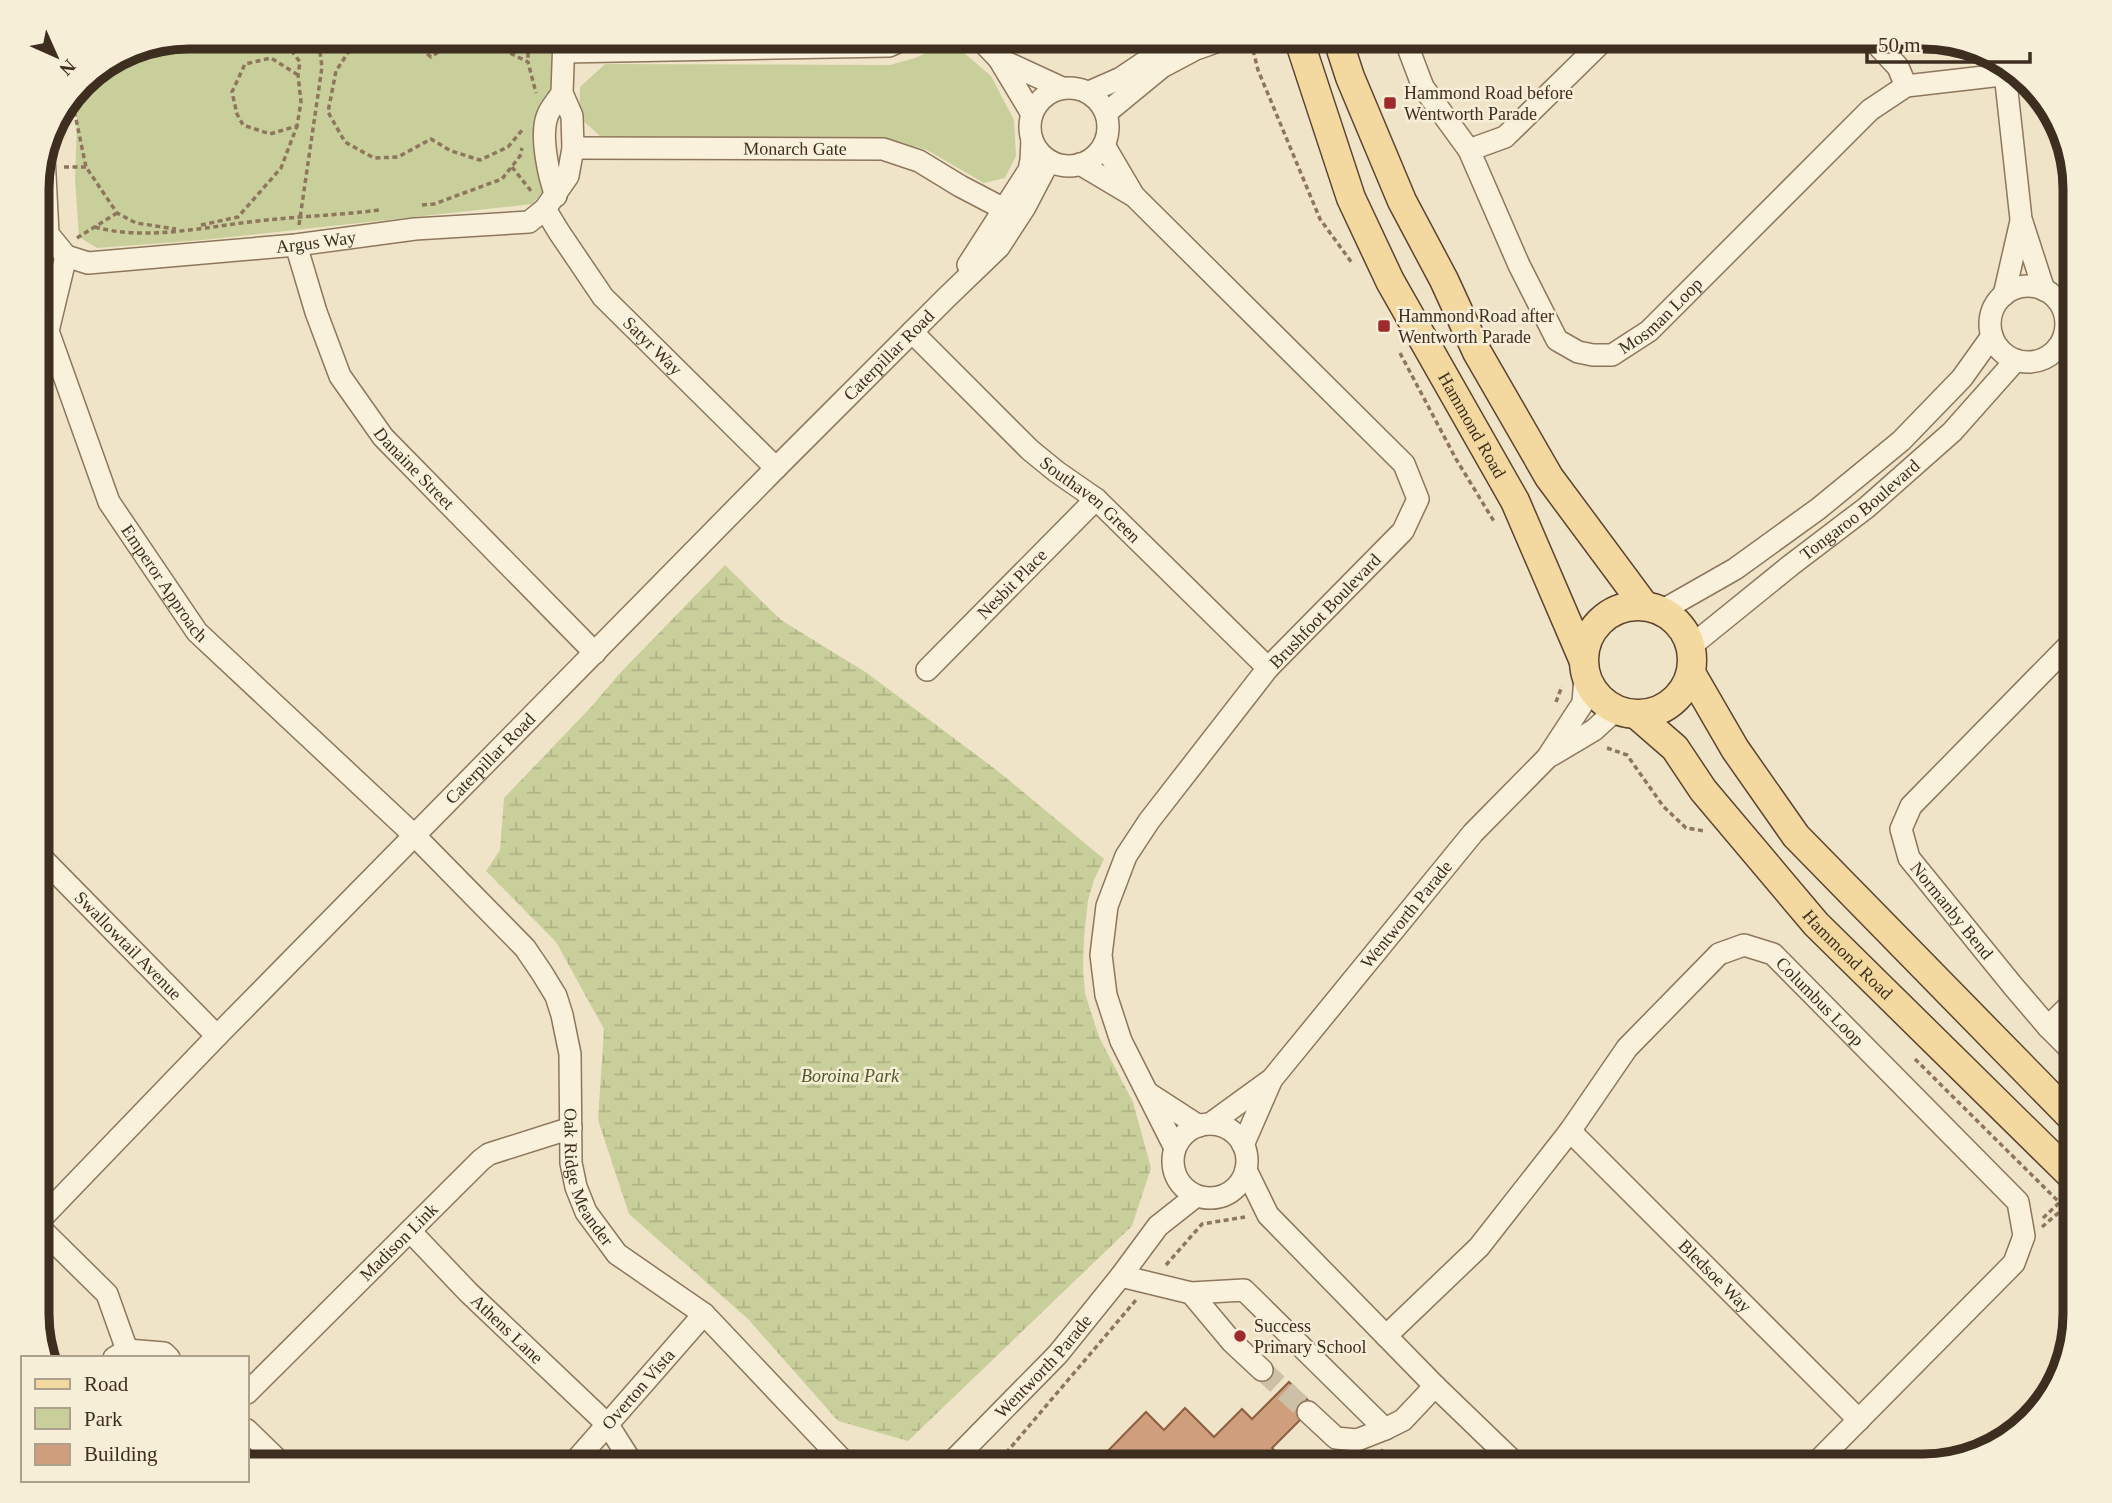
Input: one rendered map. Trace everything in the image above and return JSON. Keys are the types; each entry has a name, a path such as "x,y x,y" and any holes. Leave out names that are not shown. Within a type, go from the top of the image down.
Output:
{"main road":[{"name":"Hammond Road","path":"1302,49 1351,198 1390,281 1516,501 1584,667 1601,697 1627,712 1675,748 1703,790 1816,924 2063,1167"},
{"path":"1341,49 1402,201 1444,280 1477,352 1549,477 1653,608 1678,621 1686,632 1691,659 1735,749 1796,836 2063,1109"},
{"path":"1584,667 1590,634 1601,619 1618,609 1653,608"},
{"path":"1627,712 1659,711 1677,699 1691,659"}],"street":[{"path":"551,203 568,176 573,148 572,116 562,93 564,49"},
{"path":"989,49 999,59 1032,114"},
{"path":"1088,92 1121,78 1164,49"},
{"path":"1106,113 1162,67 1196,49"},
{"name":"Mosman Loop","path":"1409,49 1423,87 1469,150 1519,265 1557,340 1578,352 1593,355 1612,355 1649,331 1870,110 1906,86"},
{"path":"1469,150 1504,137 1594,49"},
{"path":"1881,49 1898,67 1906,86 2000,72"},
{"path":"999,59 1062,88"},
{"path":"2010,79 2021,219 2044,290"},
{"path":"1071,87 1088,92 1099,101 1106,113 1108,135 1104,145 1090,160 1080,164 1059,165 1049,161 1032,140 1032,114 1043,97 1062,88 1071,87"},
{"path":"551,203 545,131 547,116 562,93"},
{"name":"Caterpillar Road","path":"947,296 1029,170 1032,140"},
{"name":"Brushfoot Boulevard","path":"1104,145 1134,196"},
{"name":"Monarch Gate","path":"573,148 883,149 919,161 1004,209"},
{"name":"Caterpillar Road","path":"49,1211 217,1036 776,468 999,247 1025,207 1049,161"},
{"name":"Brushfoot Boulevard","path":"1080,164 1134,196 1404,464 1418,499 1403,531 1268,668 1149,821 1126,856 1107,906 1101,955 1106,995 1121,1041 1175,1149"},
{"name":"Argus Way","path":"63,252 88,262 296,245 415,229 529,222 551,203"},
{"name":"Satyr Way","path":"551,203 603,297 776,468"},
{"path":"2004,295 2021,219"},
{"path":"49,235 63,252"},
{"name":"Danaine Street","path":"296,245 316,312 340,376 383,436 596,653"},
{"name":"Emperor Approach","path":"49,326 63,252"},
{"path":"2063,312 2060,304 2044,290 2023,287 2013,289 1996,303 1990,325 1997,347 2016,360 2028,362 2063,353"},
{"name":"Southaven Green","path":"912,332 1030,450 1096,499 1268,668"},
{"name":"Emperor Approach","path":"49,334 109,502 197,632 415,836"},
{"name":"Tongaroo Boulevard","path":"1653,608 1735,569 1818,509 1901,441 1962,378 1992,336"},
{"name":"Tongaroo Boulevard","path":"1691,659 1791,565 1866,508 1952,432 2016,360"},
{"name":"Nesbit Place","path":"927,670 1096,499"},
{"name":"Normanby Bend","path":"2063,651 1911,806 1902,829 1909,858 2063,1042"},
{"name":"Wentworth Parade","path":"1243,1145 1272,1079 1473,833 1547,758 1583,703 1584,667"},
{"name":"Wentworth Parade","path":"1547,758 1627,712"},
{"name":"Oak Ridge Meander","path":"415,836 525,948 555,996 562,1014 570,1054 571,1163 576,1187 586,1212 617,1254 704,1314 837,1454"},
{"name":"Swallowtail Avenue","path":"49,865 217,1036"},
{"name":"Columbus Loop","path":"1386,1336 1479,1247 1570,1130 1627,1048 1719,954 1744,945 1773,954 2018,1202 2024,1236 2014,1263 1825,1454"},
{"path":"2048,1027 2063,1012"},
{"name":"Wentworth Parade","path":"1205,1125 1272,1079"},
{"path":"1146,1092 1205,1125 1230,1130 1238,1136 1247,1157 1246,1170 1234,1189 1214,1198 1196,1196 1188,1191 1177,1177 1173,1158 1181,1139 1189,1131 1205,1125"},
{"name":"Madison Link","path":"248,1392 489,1154 571,1128"},
{"name":"Bledsoe Way","path":"1570,1130 1859,1420"},
{"path":"1246,1170 1259,1216"},
{"name":"Wentworth Parade","path":"1158,1226 1177,1177"},
{"name":"Wentworth Parade","path":"961,1454 1058,1353 1158,1226 1196,1196"},
{"path":"1223,1196 1259,1216 1386,1336 1505,1454"},
{"name":"Athens Lane","path":"410,1231 468,1292 608,1425 626,1454"},
{"path":"49,1236 107,1294 121,1354 164,1353 167,1356"},
{"path":"1121,1276 1191,1293 1244,1290 1385,1430"},
{"path":"1191,1293 1232,1342 1262,1370"},
{"name":"Overton Vista","path":"582,1454 704,1314"},
{"path":"1308,1412 1336,1438 1357,1440 1403,1420 1435,1386"},
{"path":"248,1431 272,1454"}],"path":[{"path":"74,110 86,167 117,213 136,223 182,229 238,217 281,168 297,126 301,102 298,75 300,62 290,49"},
{"path":"296,245 322,67 320,49"},
{"path":"350,49 336,71 328,112 345,142 374,158 398,158 431,139 451,151 480,160 508,147 523,128"},
{"path":"422,49 431,57 443,49"},
{"path":"502,49 528,62"},
{"path":"528,49 528,62 536,92 534,105"},
{"path":"297,126 270,134 243,125 237,114 232,92 245,64 271,58 298,75"},
{"path":"421,205 434,204 502,179 520,156 524,143"},
{"path":"512,166 551,203"},
{"path":"96,227 144,233 384,210"},
{"path":"63,252 117,213"},
{"path":"1005,1454 1202,1224 1259,1216"}],"green space":[{"path":"180,49 551,49 554,180 532,204 203,240 97,248 79,237 75,179 77,105 111,73 144,56"},
{"path":"935,49 955,49 963,52 991,76 1014,120 1016,156 1005,178 984,183 927,150 889,139 600,136 579,117 580,87 605,64 890,65"},
{"name":"Boroina Park","path":"725,565 781,620 867,673 999,772 1104,859 1088,900 1083,969 1085,993 1099,1037 1133,1102 1151,1168 1132,1226 908,1441 838,1421 748,1319 629,1214 598,1120 604,1029 556,942 486,871 500,850 504,798"}],"building":[{"path":"1289,1382 1314,1406 1272,1448 1278,1454 1105,1454 1146,1412 1164,1430 1185,1408 1214,1437 1242,1409 1252,1419"}],"tunnel":[{"path":"1262,1370 1308,1412"}],"place":[{"name":"Hammond Road before Wentworth Parade","path":"1390,103"},
{"name":"Hammond Road after Wentworth Parade","path":"1384,326"},
{"name":"Success Primary School","path":"1240,1336"}]}
